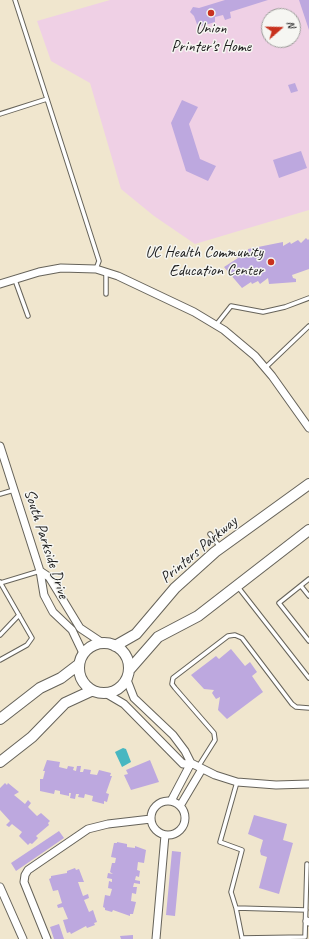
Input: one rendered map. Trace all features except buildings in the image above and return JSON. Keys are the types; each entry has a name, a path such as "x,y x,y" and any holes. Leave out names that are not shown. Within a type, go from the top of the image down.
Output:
{"main road":[{"name":"Printers Parkway","path":"115,646 136,634 175,588 220,548 309,484"},
{"path":"130,669 127,658 120,649 102,642 83,653 78,665 78,675 85,685 94,693 107,694 119,689 127,680 130,669 158,637 198,616 309,530"},
{"path":"0,719 40,688 61,678 78,665"},
{"path":"0,762 32,737 65,704 91,691"}],"street":[{"path":"0,284 39,272 61,268 96,269 106,272 194,312 216,325 240,343 265,368 309,428"},
{"name":"South Parkside Drive","path":"0,446 40,571 44,595 53,612 72,630 83,653"},
{"path":"40,571 49,577 80,628 102,642"},
{"path":"127,680 134,698 173,735 197,766"},
{"path":"107,694 124,704 183,764 197,766 237,782 258,784 309,784"},
{"path":"171,801 197,766"},
{"path":"180,806 197,766"},
{"path":"171,801 180,806 184,816 181,828 171,834 165,835 156,830 150,819 154,807 160,802 171,801"},
{"path":"47,939 24,882 24,875 28,870 88,829 108,824 150,819"},
{"path":"156,939 165,835"},
{"path":"0,887 23,939"}],"lane":[{"path":"15,0 99,261 96,269"},
{"path":"0,114 47,99"},
{"path":"106,272 106,294"},
{"path":"15,280 28,316"},
{"path":"216,325 232,306 263,312 285,307 309,298"},
{"path":"265,368 309,326"},
{"path":"0,494 14,490"},
{"path":"210,534 220,548"},
{"path":"0,660 27,645 32,638 0,582 40,571"},
{"path":"309,579 279,603 309,641"},
{"path":"237,586 309,678"},
{"path":"301,586 309,596"},
{"path":"0,635 20,616"},
{"path":"197,766 215,740 214,733 172,684 173,678 228,636 235,635 242,638 292,704 309,708"},
{"path":"309,779 309,784"},
{"path":"237,782 220,842 242,850 230,892 236,908 242,938 305,937 308,921 306,910 307,864"},
{"path":"236,908 306,910"}],"shaded area":[{"path":"110,0 309,0 309,210 195,244 154,216 121,189 90,83 51,61 37,21"}],"water":[{"path":"123,748 126,749 131,762 122,767 115,752"}],"place":[{"name":"Union Printer's Home","path":"211,13"},
{"name":"UC Health Community Education Center","path":"271,262"}]}
